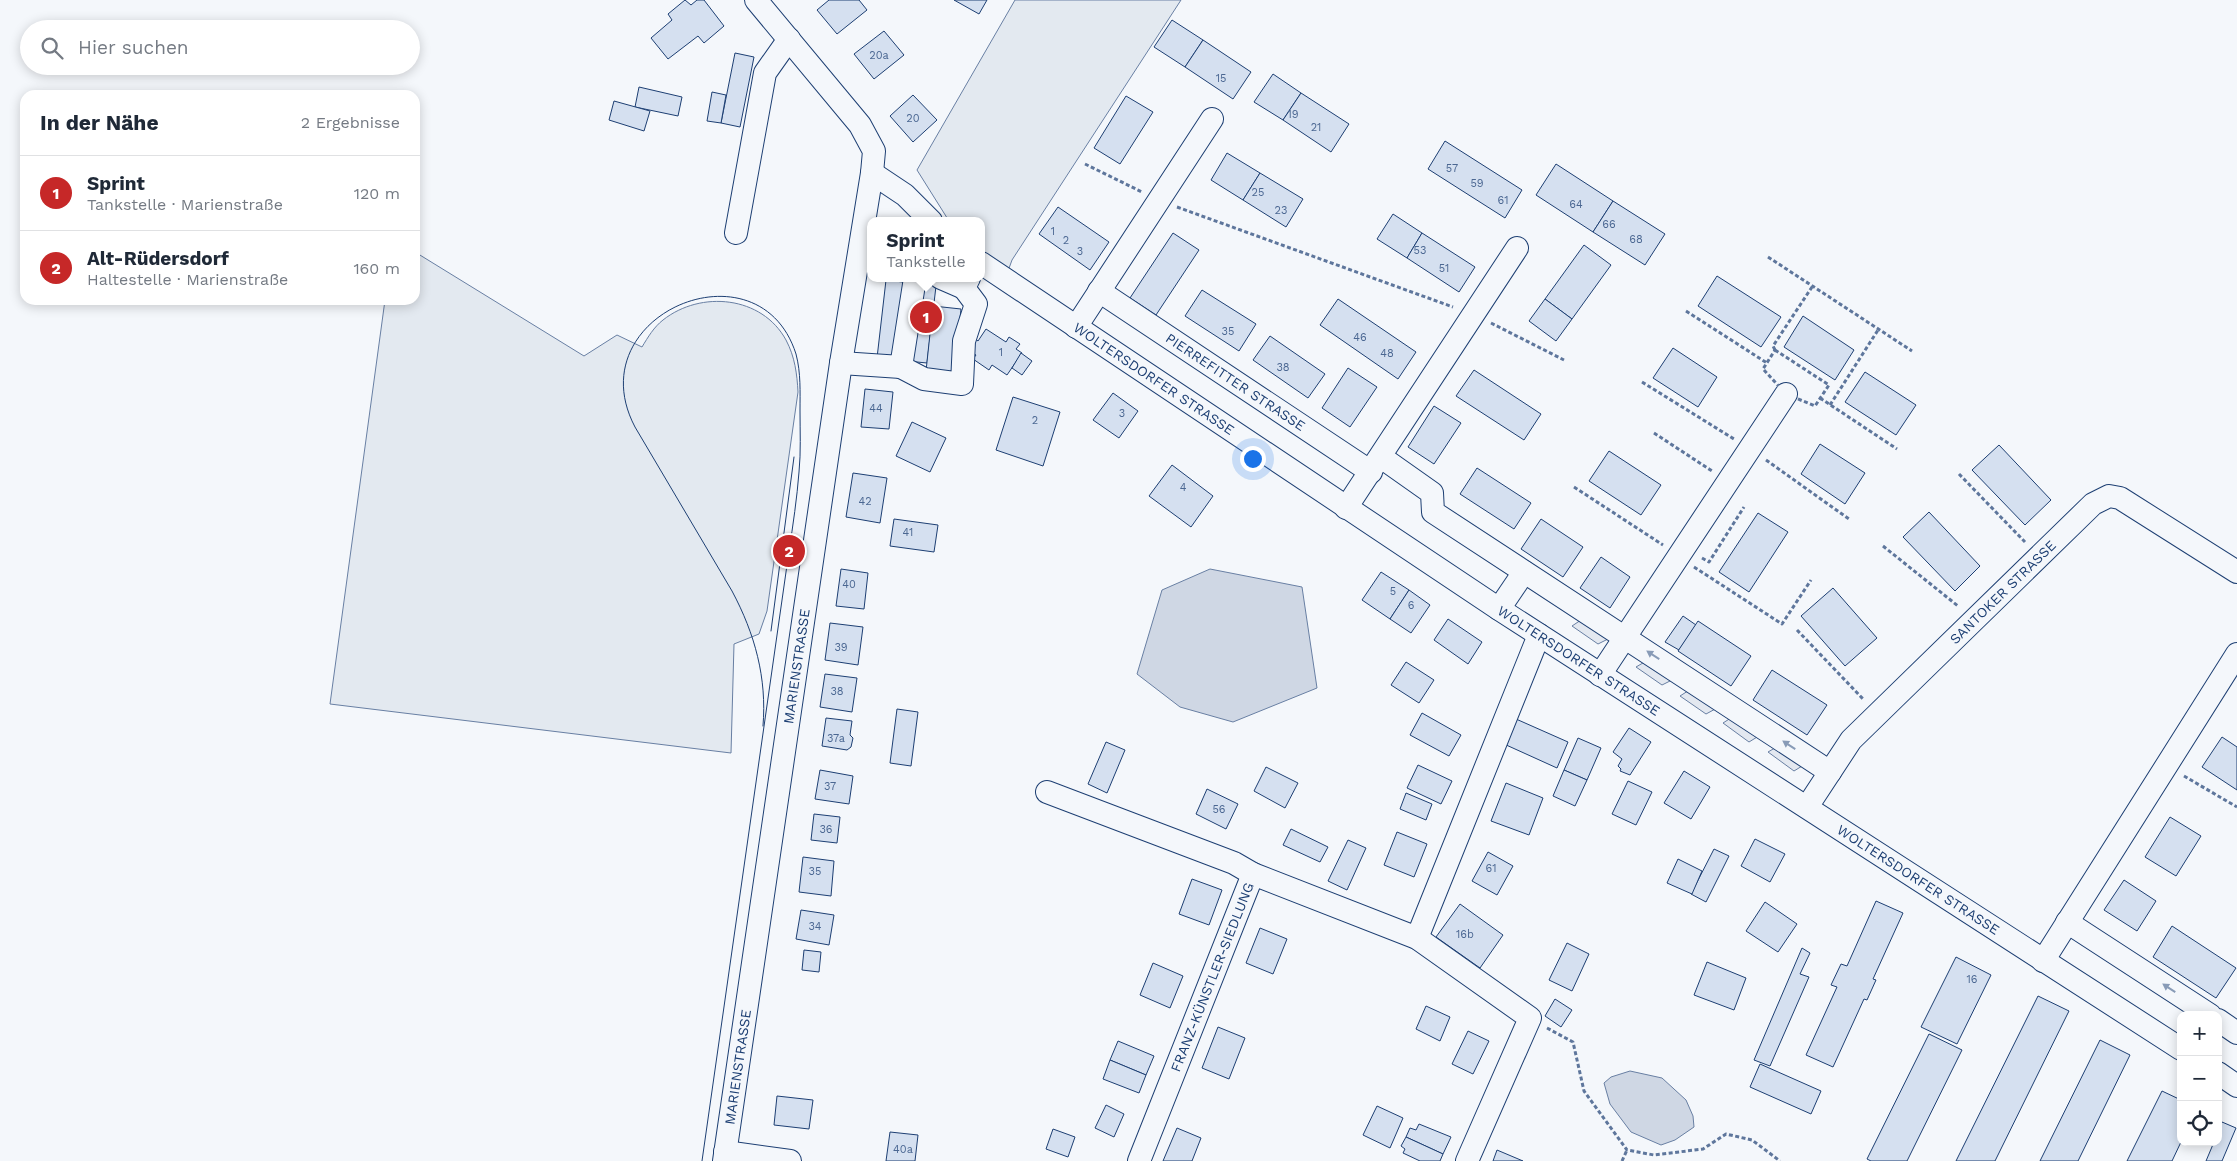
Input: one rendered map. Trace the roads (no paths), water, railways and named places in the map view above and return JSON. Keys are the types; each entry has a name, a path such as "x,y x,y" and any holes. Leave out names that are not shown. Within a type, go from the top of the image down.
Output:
{"street":[{"name":"MARIENSTRASSE","path":"724,1156 874,151 860,125 756,0"},
{"path":"736,233 765,73 789,39"},
{"path":"1076,327 1212,119"},
{"path":"872,173 905,195 928,217"},
{"path":"1346,508 1517,248"},
{"name":"WOLTERSDORFER STRASSE","path":"985,266 1499,609 2177,1046"},
{"path":"901,366 913,282"},
{"path":"841,363 901,366 924,379 962,384 964,341 976,304 967,283"},
{"name":"PIERREFITTER STRASSE","path":"1098,291 1376,464 1432,493 1433,512 1524,572"},
{"path":"1600,675 1786,394"},
{"name":"SANTOKER STRASSE","path":"1807,807 1852,740 2093,504 2109,496 2120,498 2237,572"},
{"path":"1499,609 1524,572 1830,772"},
{"path":"1417,938 1539,635"},
{"path":"2043,961 2237,654"},
{"path":"1047,792 1234,863 1253,874"},
{"name":"FRANZ-KÜNSTLER-SIEDLUNG","path":"1139,1161 1253,874 1417,938 1530,1018 1467,1161"},
{"path":"2067,922 2204,1011"},
{"path":"2222,1023 2237,1033"},
{"path":"2222,1077 2237,1086"},
{"path":"724,1156 790,1161"}],"tram line":[{"path":"702,1161 793,521 800,449 799,368 796,354 776,319 747,301 713,297 680,305 650,324 630,352 623,387 635,427 732,591 747,623 758,657 761,674 764,708 763,726"},
{"path":"771,631 794,457"}],"place":[{"name":"Sprint","path":"926,317"},
{"name":"Alt-Rüdersdorf","path":"789,551"}]}
